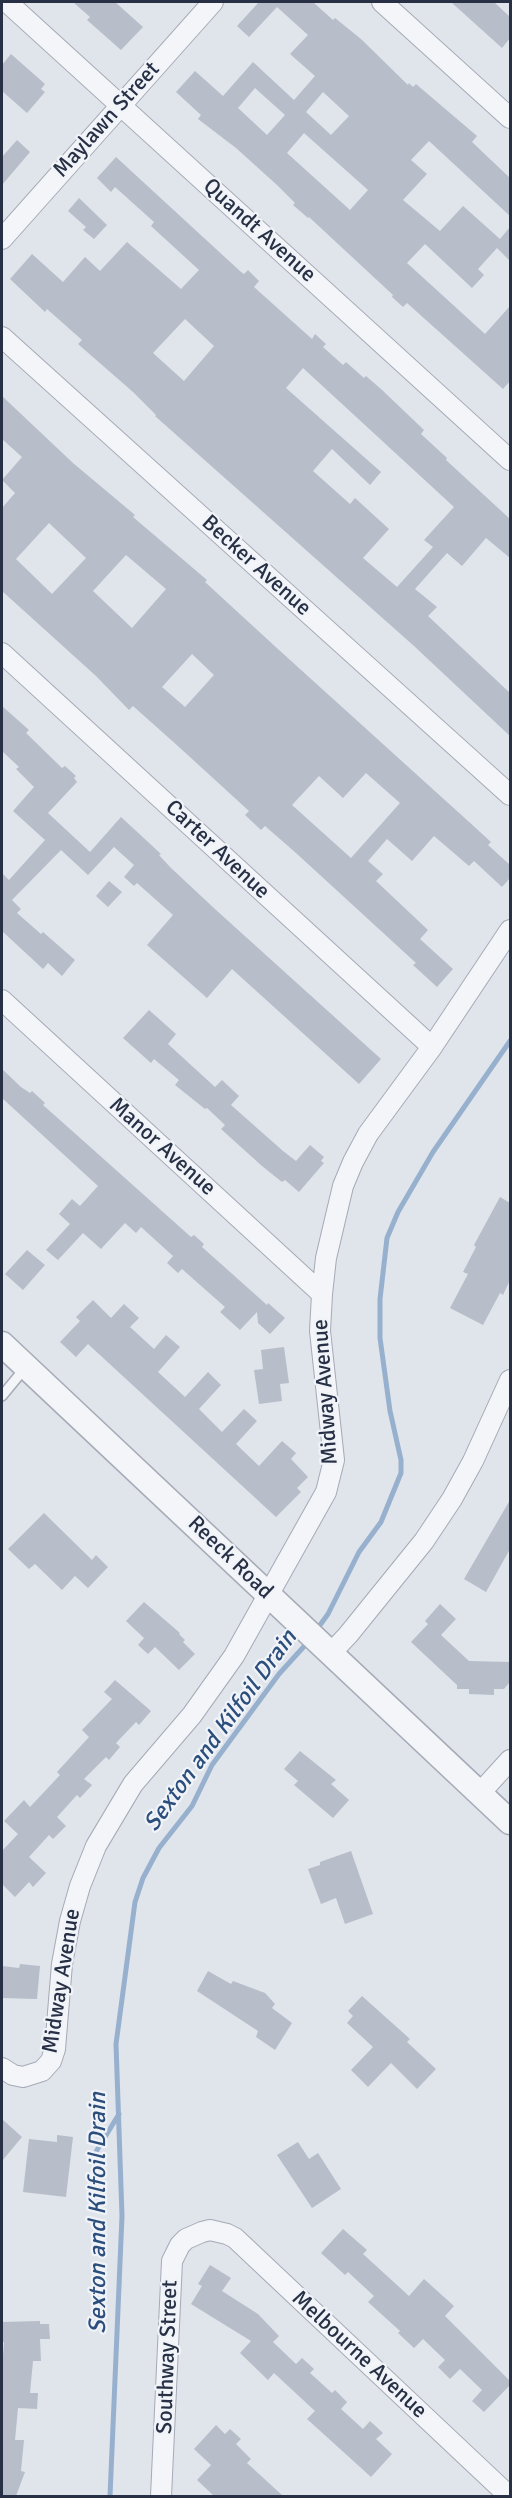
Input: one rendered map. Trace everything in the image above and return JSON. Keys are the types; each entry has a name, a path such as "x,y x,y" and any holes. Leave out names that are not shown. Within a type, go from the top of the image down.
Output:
{"street":[{"name":"Quandt Avenue","path":"7,2 510,460"},
{"name":"Maylawn Street","path":"2,238 213,2"},
{"path":"382,2 510,118"},
{"name":"Becker Avenue","path":"2,337 510,795"},
{"name":"Carter Avenue","path":"2,653 432,1047"},
{"name":"Midway Avenue","path":"2,2068 13,2075 23,2077 42,2071 51,2061 55,2049 62,1964 70,1921 80,1886 96,1845 132,1784 192,1715 234,1656 287,1566 326,1492 333,1472 334,1447 320,1331 322,1294 334,1217 352,1162 368,1134 432,1047 510,930"},
{"name":"Manor Avenue","path":"2,1000 322,1294"},
{"name":"Reeck Road","path":"2,1344 510,1822"},
{"path":"328,1650 348,1635 424,1541 452,1499 473,1461 510,1380"},
{"path":"480,1793 510,1760"},
{"name":"Melbourne Avenue","path":"202,2232 219,2231 235,2238 509,2496"},
{"name":"Southway Street","path":"161,2496 172,2261 180,2245 186,2239 202,2232"}],"lane":[{"path":"2,1396 26,1367"}],"building":[{"path":"73,2 115,2 143,27 121,50 87,20 90,17"},
{"path":"259,2 313,2 333,20 335,18 361,39 408,85 409,83 413,87 416,84 477,136 472,142 510,178 510,216 429,141 411,160 427,174 403,200 440,231 463,206 500,239 510,227 510,261 497,248 478,269 484,275 472,288 425,244 407,263 485,334 510,306 510,381 503,389 407,303 403,307 309,217 293,205 295,203 277,185 236,148 198,119 201,115 176,92 195,71 223,96 253,62 294,100 315,76 290,54 308,35 277,7 249,37 237,26","holes":["255,88 285,115 267,135 238,108","323,92 349,116 331,135 306,112","304,133 368,190 350,210 287,153"]},
{"path":"451,2 494,2 510,17 510,38 502,48"},
{"path":"11,54 45,84 41,89 45,92 27,113 2,91 2,65"},
{"path":"17,140 30,152 2,185 2,157"},
{"path":"116,157 241,272 244,274 248,270 259,281 254,287 312,339 315,334 326,344 323,347 343,365 346,362 381,389 424,430 421,434 447,458 446,460 510,519 510,558 486,538 462,566 447,553 415,589 437,607 428,616 510,693 510,736 414,646 155,416 133,392 78,344 82,340 47,309 45,312 10,279 32,254 63,282 85,257 100,271 127,242 181,289 199,270 151,226 154,222 115,187 111,192 97,178","holes":["185,319 214,346 184,381 153,353","303,368 454,507 424,540 433,547 397,587 363,558 389,529 355,498 350,504 313,471 332,449 370,485 381,472 286,388"]},
{"path":"79,198 107,225 94,239 83,230 86,227 68,211"},
{"path":"2,396 73,463 135,515 133,517 207,580 205,582 491,842 488,845 510,865 510,878 502,887 474,861 469,866 434,836 412,861 387,839 368,861 383,874 376,881 428,930 420,939 453,969 437,987 413,965 416,963 296,853 265,826 261,830 245,815 249,811 133,706 129,710 96,676 2,591 2,508 15,493 2,480 22,457 2,439","holes":["49,523 86,558 52,594 16,559","126,555 166,589 132,628 93,591","192,654 214,675 185,707 162,687","366,773 400,803 351,858 292,805 319,776 343,798"]},
{"path":"2,706 29,730 26,733 62,768 65,766 76,776 74,778 77,782 48,813 90,852 121,817 216,910 381,1059 359,1084 232,969 207,998 147,945 173,915 137,883 134,886 124,877 134,865 114,847 88,875 61,850 12,900 21,909 17,913 75,960 62,976 48,963 43,969 2,931 2,873 9,880 45,840 13,811 34,787 16,769 19,767 2,751"},
{"path":"109,881 122,892 108,907 96,896"},
{"path":"149,1010 176,1034 168,1044 215,1087 222,1080 239,1096 231,1105 283,1151 296,1161 310,1145 324,1157 321,1161 324,1163 299,1192 262,1166 221,1129 225,1125 207,1108 205,1109 175,1085 179,1080 154,1059 151,1063 123,1038"},
{"path":"2,1069 21,1087 30,1093 32,1091 45,1103 43,1105 191,1237 194,1235 204,1244 202,1247 267,1305 268,1303 285,1318 270,1334 258,1323 257,1312 240,1330 220,1312 225,1307 182,1269 178,1273 167,1263 173,1256 141,1227 136,1233 125,1223 101,1249 83,1233 58,1260 46,1250 70,1224 59,1214 72,1199 80,1206 98,1186 2,1098"},
{"path":"500,1197 510,1203 510,1280 503,1295 500,1293 483,1325 450,1308 468,1274 463,1272 476,1247 474,1245"},
{"path":"27,1250 45,1265 23,1290 5,1274"},
{"path":"93,1300 111,1318 124,1304 139,1318 130,1327 154,1349 166,1335 180,1347 158,1372 185,1397 208,1372 221,1385 199,1409 222,1432 244,1409 257,1421 236,1444 259,1466 282,1441 296,1453 291,1459 308,1477 297,1488 301,1492 276,1517 88,1344 76,1357 60,1342 80,1321 76,1317"},
{"path":"284,1347 289,1383 280,1384 282,1401 259,1404 254,1370 263,1369 261,1350"},
{"path":"510,1500 510,1549 486,1592 464,1579"},
{"path":"44,1513 92,1560 96,1555 108,1567 88,1588 75,1576 62,1590 35,1564 29,1569 8,1549"},
{"path":"144,1602 180,1633 185,1640 183,1642 195,1654 179,1670 155,1647 148,1654 138,1645 144,1638 126,1621"},
{"path":"440,1604 456,1619 441,1635 469,1661 510,1662 510,1682 504,1689 494,1689 494,1695 469,1694 469,1689 457,1689 457,1685 411,1642 428,1624 425,1621"},
{"path":"115,1680 151,1711 139,1725 136,1722 116,1743 120,1747 109,1760 106,1757 84,1779 92,1785 80,1798 77,1795 57,1817 66,1826 53,1839 49,1835 29,1857 46,1873 33,1887 29,1882 15,1897 2,1884 2,1851 18,1834 4,1821 24,1800 30,1807 60,1775 57,1772 89,1737 82,1730 112,1699 104,1692"},
{"path":"300,1751 336,1780 331,1784 349,1800 333,1818 294,1785 298,1781 284,1769"},
{"path":"351,1851 373,1914 345,1924 336,1898 321,1904 308,1869 320,1865 320,1862"},
{"path":"20,1964 40,1966 37,1999 2,1998 2,1966 19,1968"},
{"path":"208,1971 231,1984 233,1981 265,1993 275,2004 272,2008 292,2023 275,2050 256,2037 258,2031 197,1991"},
{"path":"362,1996 410,2039 407,2042 436,2069 417,2089 391,2063 368,2087 351,2070 373,2047 347,2023 353,2016 348,2011"},
{"path":"2,2119 22,2137 2,2161"},
{"path":"57,2135 73,2137 66,2197 23,2192 29,2139 57,2142"},
{"path":"298,2142 309,2159 318,2153 341,2189 312,2208 277,2155"},
{"path":"343,2229 367,2250 363,2254 409,2296 424,2279 454,2306 445,2316 510,2381 510,2385 484,2412 472,2401 482,2390 460,2369 450,2379 438,2367 445,2360 423,2339 414,2348 398,2333 400,2331 368,2302 374,2296 348,2272 345,2275 321,2253"},
{"path":"210,2265 231,2278 222,2291 258,2314 279,2336 273,2342 296,2364 302,2358 314,2369 310,2373 332,2393 335,2390 347,2402 341,2409 363,2429 370,2421 383,2433 376,2439 392,2454 371,2477 307,2419 315,2411 274,2373 268,2380 240,2353 251,2341 191,2304 202,2286 198,2284"},
{"path":"40,2321 40,2324 49,2324 50,2339 40,2339 41,2361 33,2361 30,2393 38,2393 37,2409 18,2408 15,2440 24,2440 21,2471 25,2472 16,2496 2,2496 4,2342 2,2342 2,2322"},
{"path":"216,2425 225,2434 230,2429 241,2439 236,2444 251,2459 247,2463 283,2496 214,2496 197,2480 211,2465 194,2449"}],"waterway":[{"name":"Sexton and Kilfoil Drain","path":"315,1632 328,1614 359,1552 381,1522 401,1473 401,1460 390,1411 380,1338 380,1299 387,1238 398,1212 433,1152 510,1041"},
{"name":"Sexton and Kilfoil Drain","path":"110,2496 122,2216 116,2044 135,1902 143,1878 159,1848 192,1806 212,1765 279,1674 308,1642"},
{"path":"94,2155 119,2114"}]}
